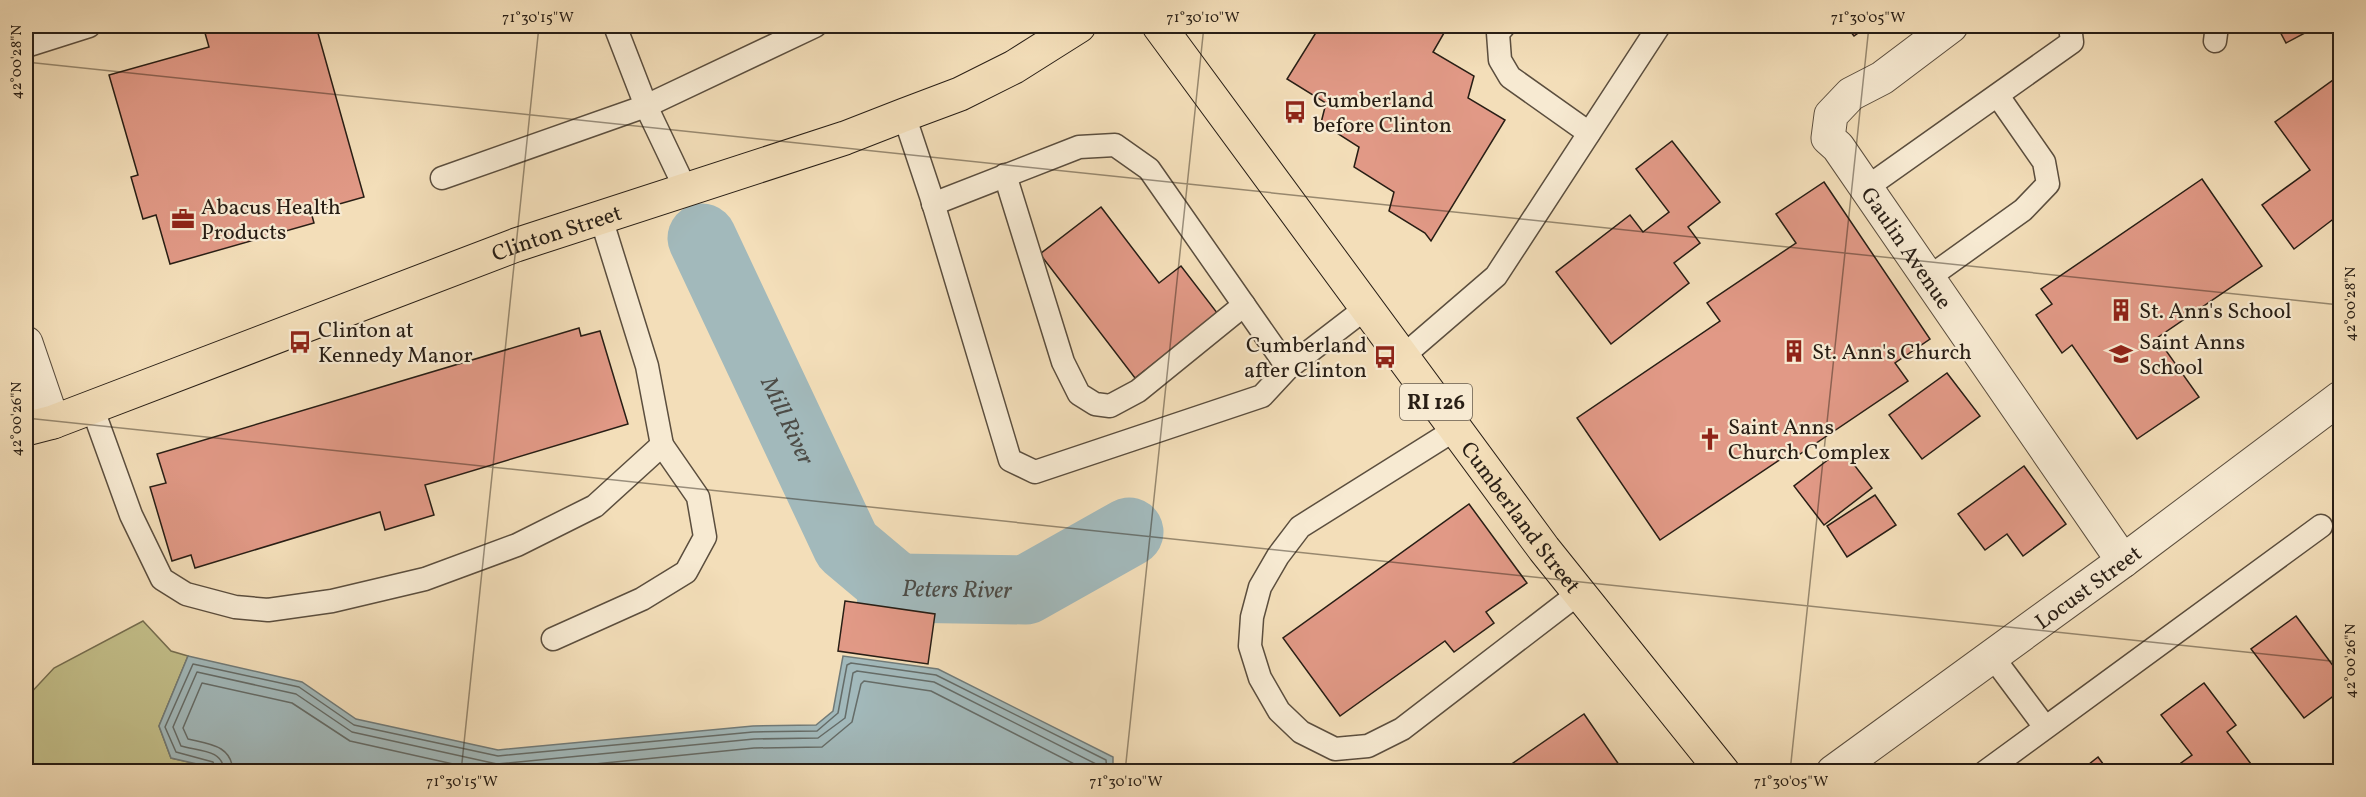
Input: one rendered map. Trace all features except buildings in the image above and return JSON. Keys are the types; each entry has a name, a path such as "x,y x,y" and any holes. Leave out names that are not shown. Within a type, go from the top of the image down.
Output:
{"main road":[{"name":"Clinton Street","path":"39,425 92,407 516,245 845,138 960,94 1014,67 1079,26"},
{"name":"Cumberland Street","path":"1159,26 1579,593 1723,771"}],"street":[{"name":"Gaulin Avenue","path":"1952,26 1882,78 1851,94 1832,115 1828,138 1838,147 2123,561"},
{"path":"26,343 39,425"},
{"name":"Locust Street","path":"1833,771 2123,561 2340,398"}],"lane":[{"path":"26,46 89,26"},
{"path":"615,26 646,106 686,190"},
{"path":"442,178 646,106 815,26"},
{"path":"1504,26 1498,33 1500,60 1510,77 1589,133"},
{"path":"1402,357 1496,276 1659,26"},
{"path":"1866,188 2072,42 2070,26"},
{"path":"1928,278 2023,210 2048,184 2044,162 1998,96"},
{"path":"904,115 1010,460 1035,472 1262,396 1288,368 1366,308"},
{"path":"933,204 1078,147 1115,145 1149,169 1288,368"},
{"path":"1005,176 1063,362 1079,394 1095,404 1110,406 1138,392 1244,305"},
{"path":"554,639 642,599 686,572 705,537 698,497 662,445 647,366 601,218"},
{"path":"92,407 131,516 162,579 186,594 235,607 268,610 332,602 425,579 518,544 595,506 662,445"},
{"path":"1456,429 1300,527 1278,556 1260,587 1252,616 1250,646 1260,678 1279,711 1301,732 1335,748 1368,746 1402,729 1579,593"},
{"path":"1985,771 2321,525"},
{"path":"1992,656 2045,728"}],"shaded area":[{"path":"143,621 171,651 188,656 159,726 171,758 211,767 211,771 26,771 26,698 54,668"}],"water":[{"path":"188,656 302,682 356,719 498,750 753,726 816,725 833,711 843,656 938,669 1113,757 1113,771 211,771 210,767 171,758 159,726"}],"waterway":[{"name":"Mill River","path":"702,238 847,546 897,588"},
{"name":"Peters River","path":"891,607 897,588 1026,590 1129,532"}],"place":[{"name":"Cumberland before Clinton","path":"1295,112"},
{"name":"Abacus Health Products","path":"183,219"},
{"name":"St. Ann's School","path":"2121,310"},
{"name":"Clinton at Kennedy Manor","path":"300,342"},
{"name":"St. Ann's Church","path":"1794,351"},
{"name":"Saint Anns School","path":"2121,354"},
{"name":"Cumberland after Clinton","path":"1385,357"},
{"name":"Saint Anns Church Complex","path":"1710,439"}]}
